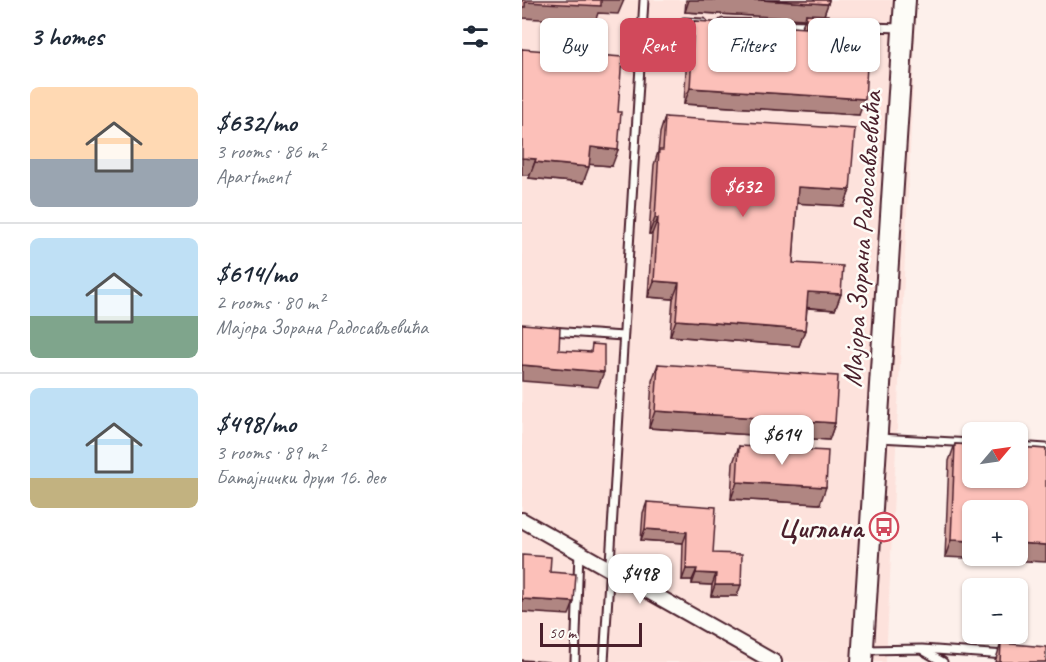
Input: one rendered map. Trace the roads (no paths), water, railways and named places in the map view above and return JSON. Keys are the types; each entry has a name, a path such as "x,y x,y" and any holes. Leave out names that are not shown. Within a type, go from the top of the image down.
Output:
{"main road":[{"name":"Мајора Зорана Радосављевића","path":"863,656 905,0"}],"street":[{"path":"522,520 774,662"}],"lane":[{"path":"643,18 644,0"},
{"path":"696,23 707,23"},
{"path":"880,27 904,28"},
{"path":"604,662 640,72"},
{"path":"546,331 623,336"},
{"path":"877,438 962,442"},
{"path":"1028,447 1046,448"},
{"path":"575,662 579,552"},
{"path":"863,656 922,649 1012,656"},
{"path":"922,649 943,662"}],"place":[{"name":"Циглана","path":"884,527"}]}
